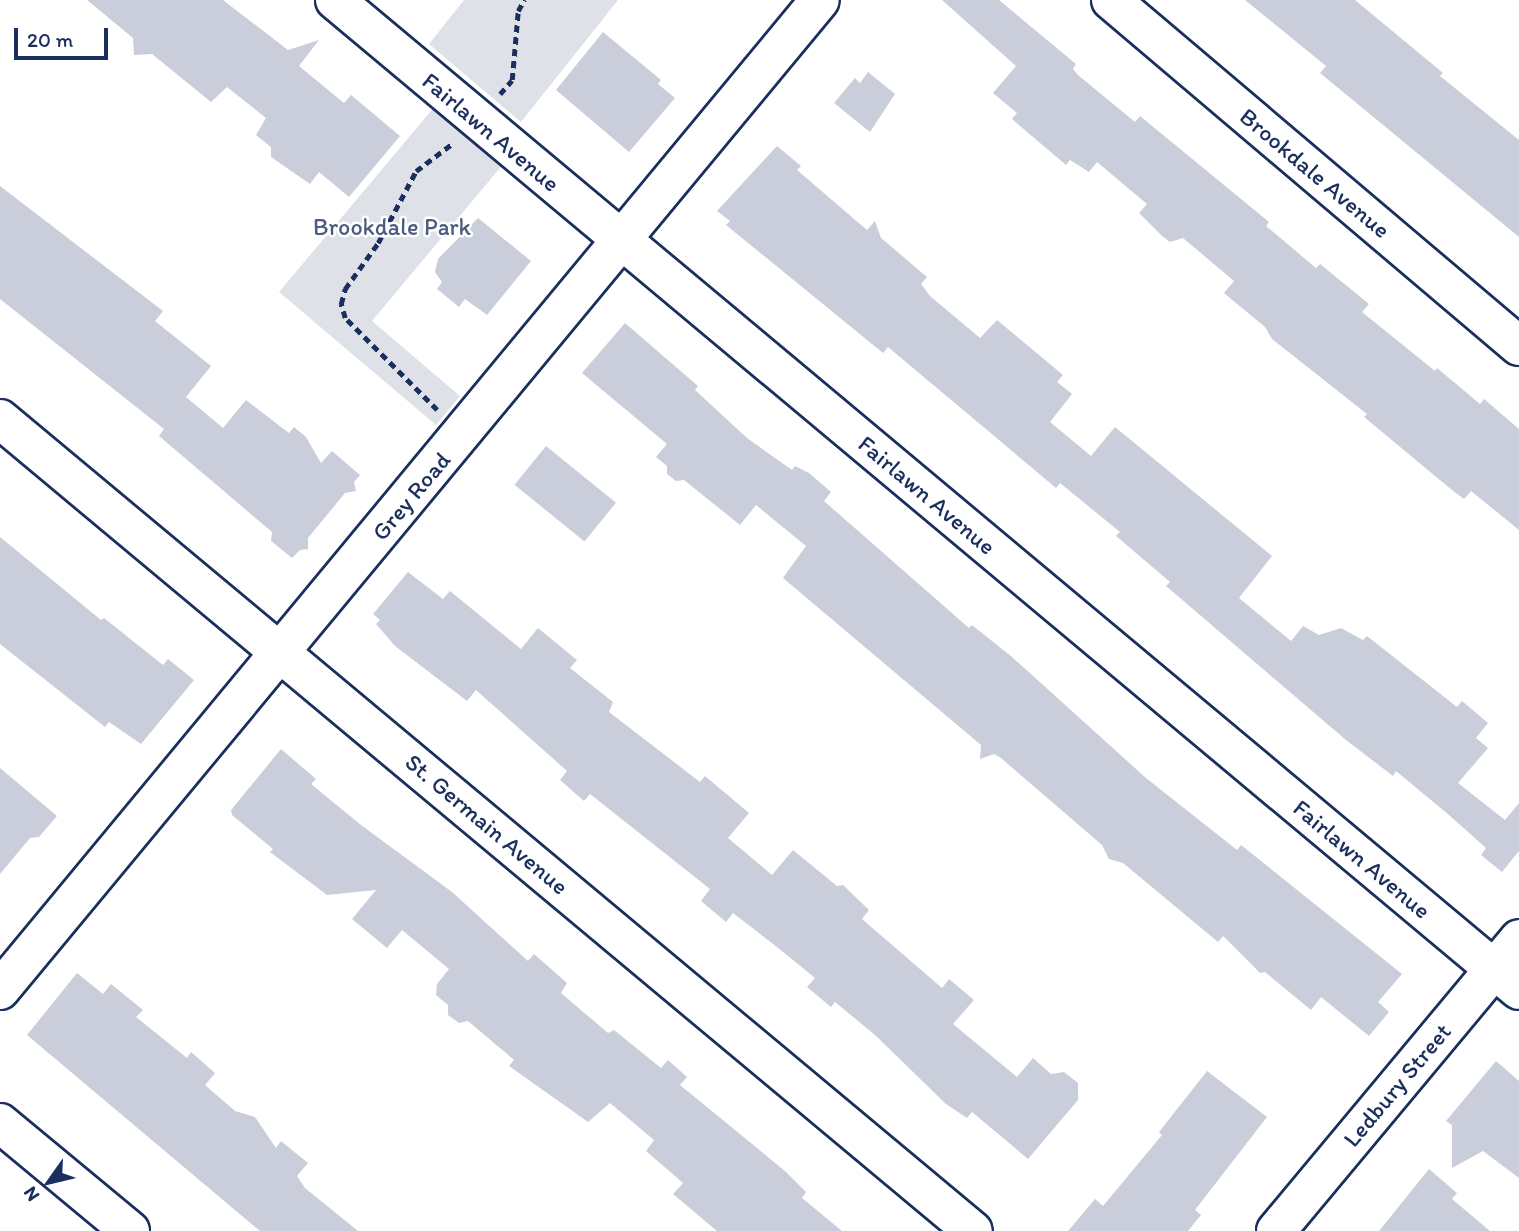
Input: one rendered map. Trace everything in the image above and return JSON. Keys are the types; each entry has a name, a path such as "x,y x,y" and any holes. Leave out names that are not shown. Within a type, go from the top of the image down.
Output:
{"street":[{"name":"Fairlawn Avenue","path":"335,0 478,123 624,241 1506,980"},
{"name":"Grey Road","path":"0,990 624,241 820,0"},
{"name":"Brookdale Avenue","path":"1111,0 1519,346"},
{"name":"St. Germain Avenue","path":"0,419 973,1231"},
{"name":"Ledbury Street","path":"1276,1231 1506,980 1519,939"},
{"path":"0,1123 130,1231"}],"path":[{"path":"463,434 345,318 341,304 345,289 385,232 416,171 478,123 512,80 518,11 524,0"}],"green space":[{"path":"464,0 618,0 521,122 429,44"},
{"name":"Brookdale Park","path":"436,105 505,162 372,321 460,396 436,425 279,292"}],"building":[{"path":"87,0 223,0 288,50 319,40 299,66 344,103 351,95 400,136 349,197 319,172 310,184 271,157 271,147 256,135 266,118 227,87 211,102 152,54 134,55 133,38"},
{"path":"942,0 999,0 1076,64 1073,69 1078,75 1135,122 1140,116 1269,222 1266,226 1316,268 1320,264 1369,304 1362,312 1435,371 1437,368 1480,404 1484,399 1519,429 1519,530 1471,491 1464,499 1452,490 1364,417 1367,414 1272,339 1265,327 1224,293 1234,281 1183,238 1170,242 1161,235 1139,213 1147,204 1097,162 1089,172 1070,160 1066,165 1012,119 1017,113 993,93 1016,66"},
{"path":"1245,0 1355,0 1443,73 1440,76 1519,140 1519,237 1320,73 1326,66"},
{"path":"603,32 661,80 658,84 675,98 629,152 556,90"},
{"path":"868,72 895,94 870,132 834,103 855,78 860,83"},
{"path":"777,146 801,166 797,170 867,230 875,221 881,238 927,277 921,284 930,296 980,338 997,320 1063,375 1057,382 1072,394 1050,422 1091,456 1115,427 1272,556 1239,598 1291,641 1303,626 1319,635 1341,628 1363,640 1367,636 1457,707 1462,701 1488,723 1476,738 1488,748 1458,783 1505,820 1519,803 1519,851 1502,872 1481,855 1486,848 1449,815 1396,771 1393,776 1346,740 1166,586 1170,582 1116,536 1120,532 1060,483 1056,488 888,347 883,353 726,225 730,221 717,211"},
{"path":"0,186 163,311 155,321 211,366 186,397 223,428 246,400 289,433 294,427 306,437 321,463 332,451 360,475 354,482 356,491 345,493 308,538 308,549 300,550 292,558 271,541 272,532 159,436 164,429 0,299"},
{"path":"478,218 531,261 487,315 465,299 459,307 437,289 442,282 435,272 438,259"},
{"path":"625,323 698,386 695,390 747,438 792,470 795,466 809,473 831,492 824,501 969,628 972,625 1012,657 1146,778 1237,850 1241,845 1402,974 1378,1002 1389,1012 1369,1036 1321,997 1311,1010 1265,972 1260,973 1223,936 1218,942 1123,863 1109,859 1102,845 1001,758 994,754 980,759 981,745 783,578 806,546 756,505 740,525 684,480 676,481 667,474 667,466 656,457 667,444 582,373"},
{"path":"546,446 616,503 584,541 515,485"},
{"path":"0,537 101,620 104,618 163,665 168,659 194,680 141,744 109,722 105,727 0,644"},
{"path":"408,572 443,599 450,591 521,649 538,628 577,660 570,668 613,702 609,712 700,782 705,776 749,813 728,838 772,875 793,850 837,886 843,885 869,910 862,919 942,988 949,979 974,1000 953,1024 1017,1077 1033,1058 1051,1074 1064,1072 1078,1083 1078,1100 1028,1159 972,1112 967,1118 946,1104 875,1035 835,1002 831,1007 807,987 815,978 777,947 733,913 726,922 701,901 710,889 590,794 584,801 560,780 567,771 476,690 467,701 395,646 376,624 380,620 373,614"},
{"path":"281,749 316,779 311,784 361,825 452,892 528,961 534,954 567,983 561,993 608,1033 614,1030 661,1068 668,1060 687,1077 680,1085 785,1171 806,1192 802,1198 842,1231 717,1231 673,1194 683,1183 646,1151 654,1140 610,1103 588,1122 509,1066 514,1060 468,1021 459,1023 448,1015 448,1005 436,995 437,984 449,969 402,930 387,948 352,919 376,890 327,895 270,852 273,849 232,815 231,810"},
{"path":"0,768 57,816 39,837 30,838 0,874"},
{"path":"77,973 103,994 111,984 143,1010 136,1017 187,1058 191,1052 215,1073 205,1085 235,1111 255,1117 276,1148 281,1141 308,1163 297,1176 305,1188 358,1231 260,1231 27,1035"},
{"path":"1496,1061 1519,1081 1519,1178 1483,1151 1452,1168 1452,1125 1446,1121"},
{"path":"1207,1071 1267,1117 1195,1210 1201,1215 1188,1231 1068,1231 1095,1199 1103,1206 1162,1135 1159,1132"},
{"path":"1429,1169 1457,1193 1452,1199 1490,1231 1379,1231"}]}
